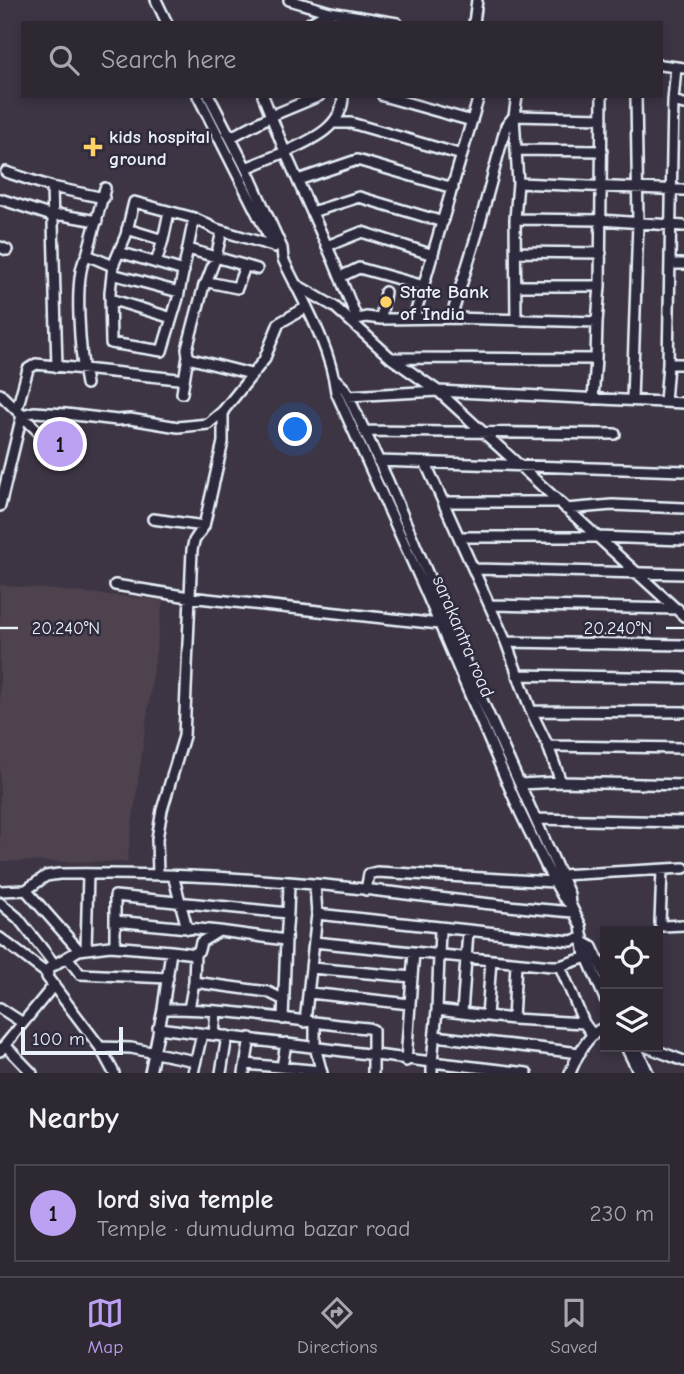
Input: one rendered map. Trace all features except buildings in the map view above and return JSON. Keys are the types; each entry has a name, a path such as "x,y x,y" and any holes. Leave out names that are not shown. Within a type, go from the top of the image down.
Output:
{"street":[{"path":"156,0 166,21"},
{"path":"289,0 374,21"},
{"path":"474,21 477,0"},
{"path":"314,21 330,12"},
{"path":"665,402 673,101 680,68"},
{"path":"199,98 273,246 284,259"},
{"path":"210,98 246,168 282,248 284,259"},
{"path":"264,98 340,277 355,320"},
{"path":"230,136 313,98"},
{"path":"246,168 316,138 333,123 343,98"},
{"path":"390,98 472,121"},
{"path":"414,318 478,98"},
{"path":"516,320 517,150 514,116 517,98"},
{"path":"593,399 601,253 602,98"},
{"path":"632,400 638,223 636,98"},
{"path":"673,101 684,104"},
{"path":"514,116 602,118"},
{"path":"451,318 506,126 514,116"},
{"path":"333,123 351,122 462,155"},
{"path":"517,150 602,151"},
{"path":"298,180 357,160 453,188"},
{"path":"6,172 52,187 105,193 87,255 82,261 80,281 79,308 86,384"},
{"path":"517,183 684,190"},
{"path":"52,187 57,367"},
{"path":"312,212 359,197 443,222"},
{"path":"0,199 52,216 97,221"},
{"path":"194,218 179,292 162,351 111,343 110,299 113,270 134,202 194,218 222,231 273,246"},
{"path":"156,263 169,212"},
{"path":"515,219 601,220 684,226"},
{"path":"127,229 163,240"},
{"path":"182,393 187,349 222,231"},
{"path":"327,246 362,232 433,255"},
{"path":"188,249 257,270"},
{"path":"119,252 184,271"},
{"path":"516,252 601,253"},
{"path":"87,255 113,270 179,292"},
{"name":"sarakantra road","path":"284,259 307,307 334,378 336,392 520,811 557,878 569,894 584,940 592,947 592,956"},
{"path":"670,264 684,264"},
{"path":"206,283 237,288 245,266"},
{"path":"340,277 359,268 424,286"},
{"path":"295,284 325,299 355,320 391,358 438,391 562,506 682,611"},
{"path":"517,286 600,286"},
{"path":"381,318 385,292"},
{"path":"110,299 172,318"},
{"path":"20,412 130,419 178,427 208,424 223,411 264,360 279,323 307,307"},
{"path":"355,320 366,317 597,322"},
{"path":"188,356 251,374"},
{"path":"391,358 596,359"},
{"path":"0,506 30,366 36,364 178,379"},
{"path":"668,364 684,364"},
{"name":"sarakantra road","path":"334,378 345,388 379,461 536,819 557,878"},
{"path":"348,396 438,391 684,402"},
{"path":"0,394 60,449"},
{"path":"158,874 157,839 162,810 184,736 189,597 194,541 204,526 222,442 223,411"},
{"path":"365,431 615,434"},
{"path":"379,461 684,471"},
{"path":"426,464 506,642 561,782"},
{"path":"443,502 684,508"},
{"path":"153,519 204,526"},
{"path":"459,537 684,540"},
{"path":"474,569 684,574"},
{"path":"115,585 189,597 439,624"},
{"path":"490,606 682,611"},
{"path":"506,642 684,645"},
{"path":"517,675 684,678"},
{"path":"531,711 684,712"},
{"path":"548,746 684,747"},
{"path":"520,785 561,782 684,785"},
{"path":"536,819 684,822"},
{"path":"366,890 369,874 377,872 557,878 684,869"},
{"path":"662,870 660,923 663,926 684,925"},
{"path":"82,950 88,874"},
{"path":"0,891 26,890 46,876 158,874 315,885 513,908 572,908"},
{"path":"173,875 187,928 196,934 201,943"},
{"path":"283,1019 289,883"},
{"path":"250,1038 245,1069 282,1067 321,1072 310,1023 317,914 315,885"},
{"path":"26,890 82,950"},
{"path":"115,946 115,896 288,912"},
{"path":"0,903 19,918 55,965"},
{"path":"317,914 468,932 584,940"},
{"path":"115,921 286,940"},
{"path":"432,1073 440,929"},
{"path":"189,1009 195,954 201,943 219,931"},
{"path":"462,1013 468,932"},
{"path":"0,938 46,973 100,1047 114,1073"},
{"path":"314,942 516,964 560,966 592,956"},
{"path":"46,973 67,957 82,950 115,946 195,954"},
{"path":"150,1073 171,951"},
{"path":"406,1060 414,953"},
{"path":"592,956 600,968"},
{"path":"592,956 602,989"},
{"path":"67,957 80,974 168,978"},
{"path":"487,1016 491,960"},
{"path":"513,1019 516,964"},
{"path":"560,966 584,1023 592,1034"},
{"path":"312,968 412,977"},
{"path":"194,982 268,992 284,1000"},
{"path":"32,1073 3,1049 54,985"},
{"path":"310,993 410,1004"},
{"path":"0,1008 23,1023"},
{"path":"163,1009 261,1014 310,1023 371,1029 373,1073"},
{"path":"214,1035 216,1010"},
{"path":"437,1010 513,1019 584,1023"},
{"path":"158,1028 527,1073"},
{"path":"570,1073 592,1034 600,1030"},
{"path":"193,1073 202,1034"},
{"path":"221,1073 227,1035"},
{"path":"435,1035 580,1053"},
{"path":"282,1067 286,1043"},
{"path":"100,1047 131,1048 195,1061"},
{"path":"628,1052 639,1073"},
{"path":"638,1052 648,1073"},
{"path":"661,1052 684,1060"}],"shaded area":[{"path":"0,585 163,600 127,862 0,861"}],"place":[{"name":"kids hospital ground","path":"93,147"},
{"name":"State Bank of India","path":"386,302"},
{"name":"lord siva temple","path":"60,444"}]}
